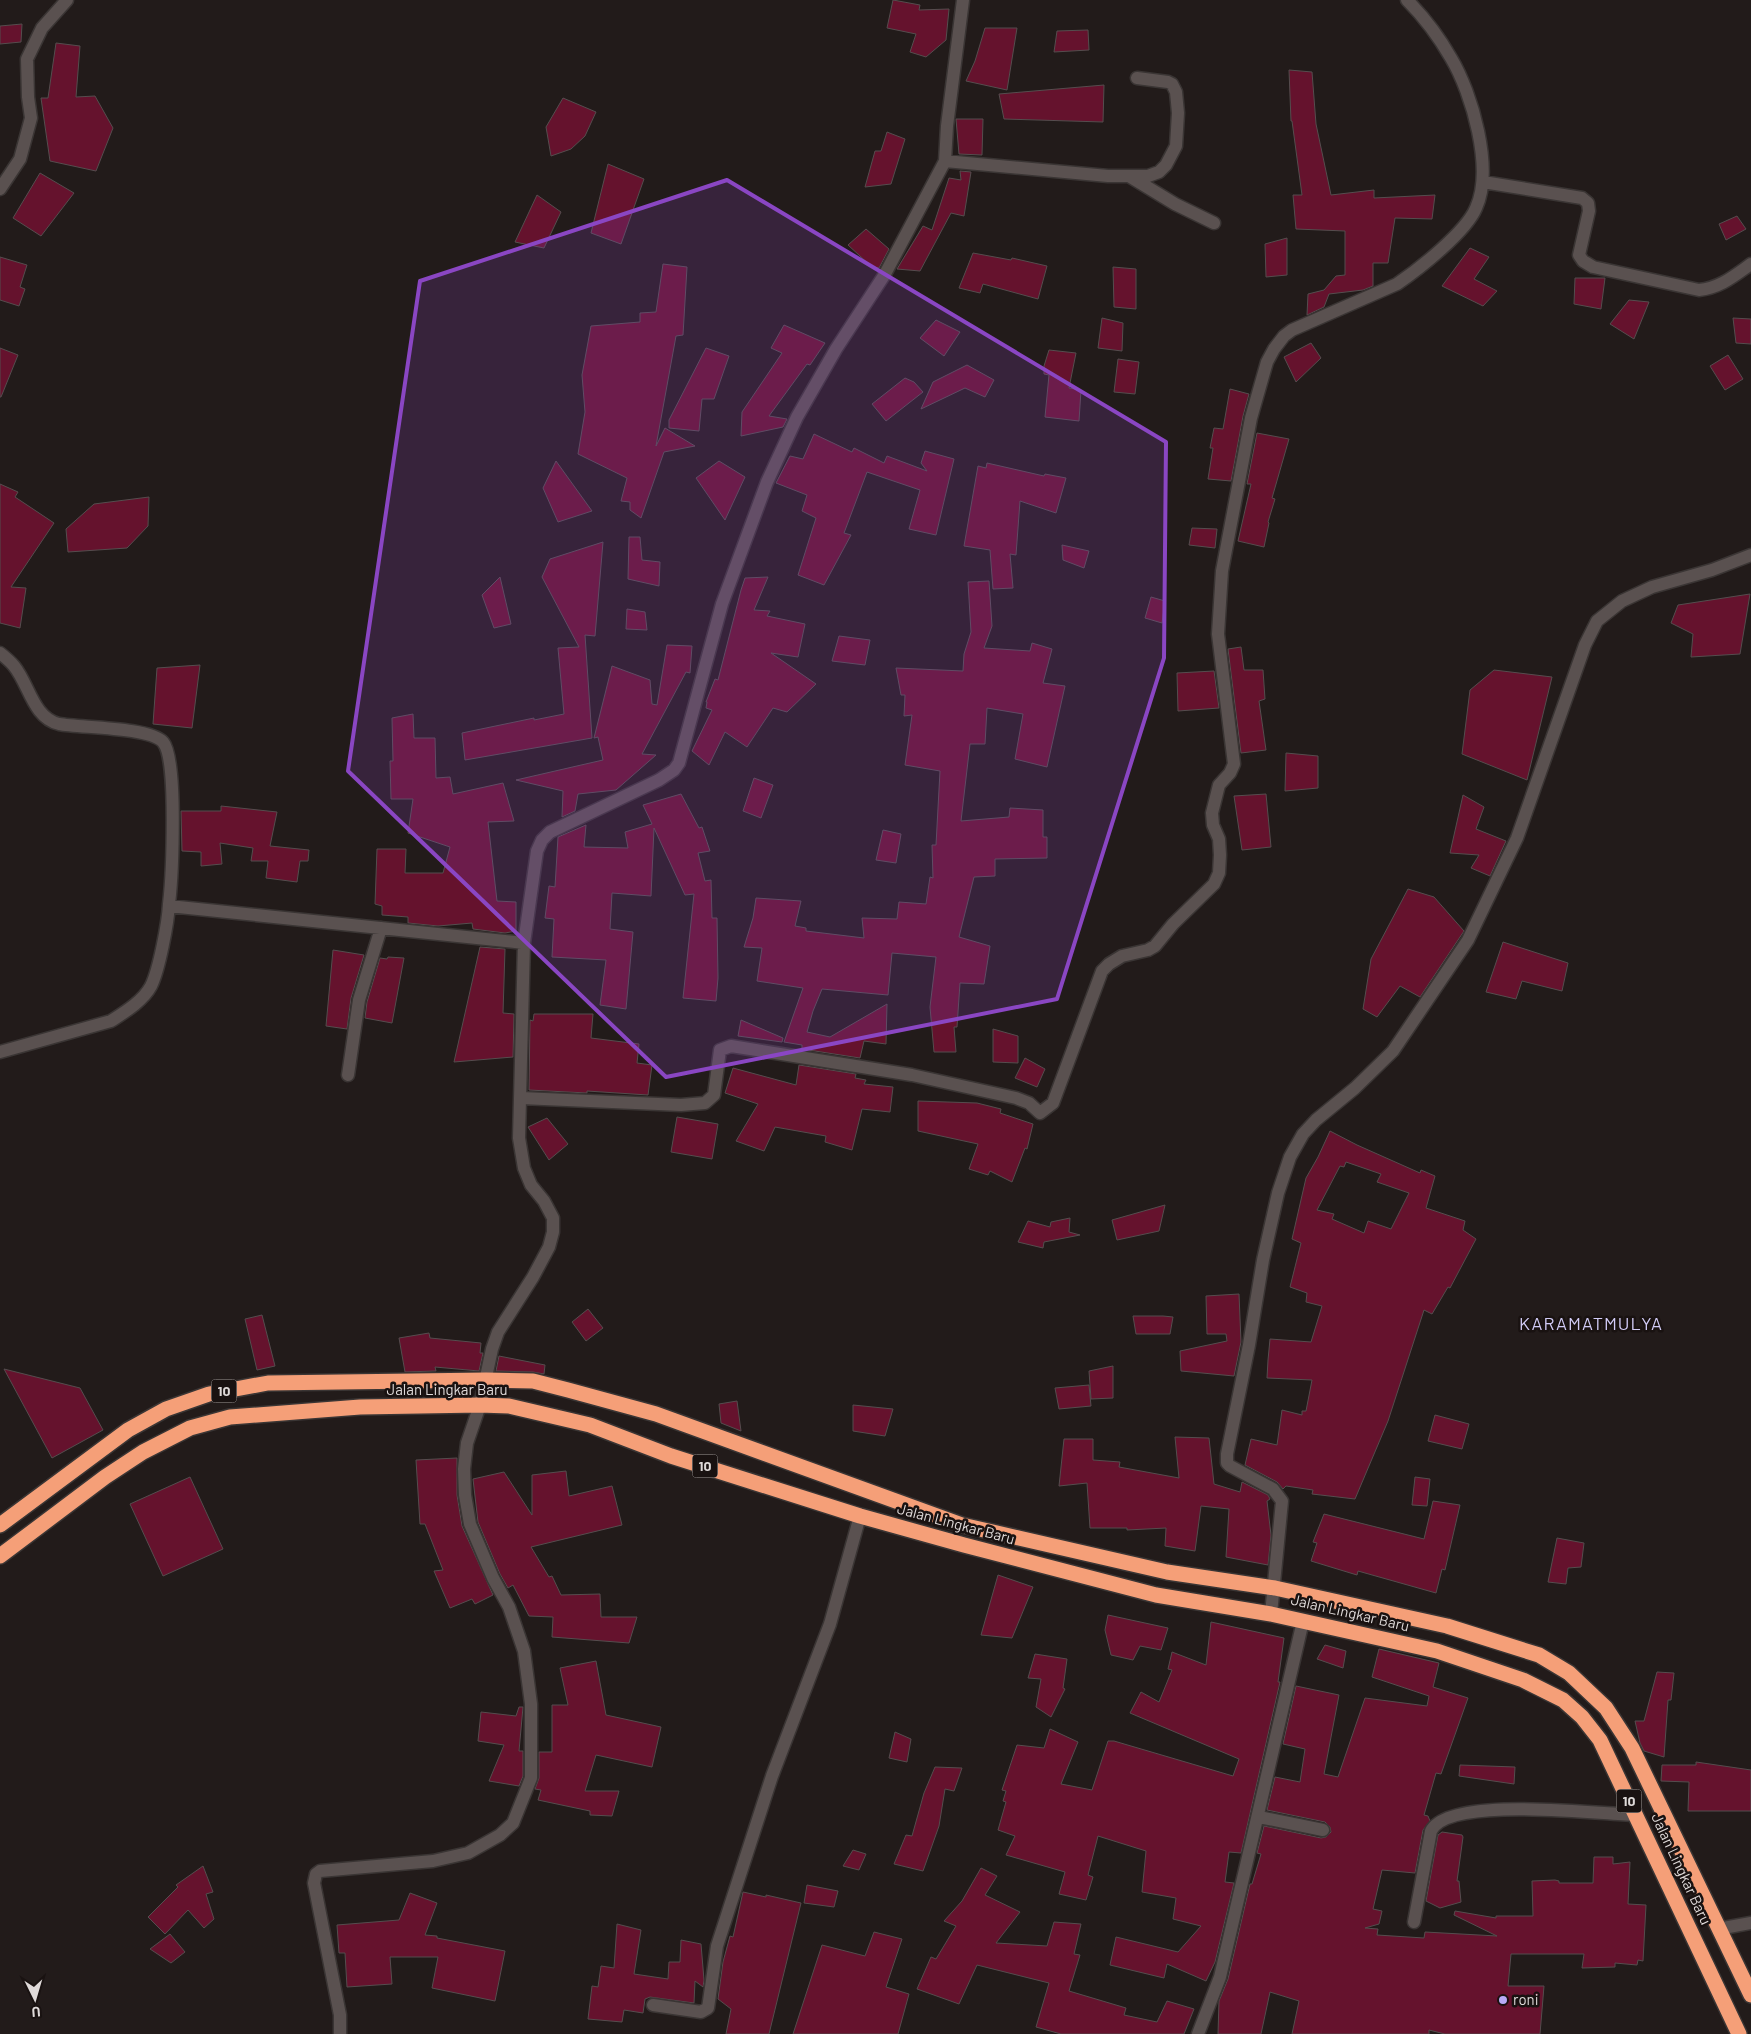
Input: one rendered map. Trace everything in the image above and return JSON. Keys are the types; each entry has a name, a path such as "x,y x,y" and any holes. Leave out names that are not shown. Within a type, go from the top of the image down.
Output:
{"highway":[{"name":"Jalan Lingkar Baru","path":"0,1525 128,1430 166,1409 209,1394 268,1383 533,1381 656,1414 962,1524 1167,1572 1275,1588 1447,1626 1539,1655 1569,1674 1606,1708 1632,1748 1751,1995"},
{"name":"Jalan Lingkar Baru","path":"0,1556 105,1477 143,1452 190,1428 230,1417 360,1407 480,1404 509,1406 590,1425 671,1456 860,1516 1156,1595 1271,1614 1437,1651 1523,1680 1563,1700 1582,1717 1600,1740 1739,2034"}],"street":[{"path":"0,189 20,159 31,118 28,97 28,59 42,28 67,0"},
{"path":"340,2034 340,2015 314,1883 316,1874 320,1871 433,1861 468,1853 500,1835 514,1823 531,1778 531,1704 524,1651 509,1607 493,1578 470,1524 465,1495 464,1469 467,1443 480,1404 492,1349 498,1332 549,1247 553,1232 553,1218 544,1201 530,1185 524,1168 519,1138 524,943 537,851 545,836 550,832 659,780 674,770 679,763 722,604 766,482 797,417 836,349 885,274 945,161 947,126 962,0"},
{"path":"521,1098 681,1106 705,1103 714,1095 720,1050 731,1046 912,1074 1016,1098 1029,1103 1040,1113 1053,1103 1102,971 1122,956 1148,950 1155,946 1172,924 1214,884 1219,873 1219,838 1212,812 1219,785 1230,773 1234,764 1218,634 1220,586 1233,506 1251,418 1267,362 1284,336 1292,330 1397,284 1412,274 1446,245 1470,218 1480,199 1484,165 1480,140 1464,87 1452,59 1407,0"},
{"path":"945,161 1108,176 1148,176 1159,172 1171,158 1176,146 1178,113 1176,92 1174,87 1168,82 1137,78"},
{"path":"1128,176 1175,204 1214,223"},
{"path":"1483,182 1582,198 1588,203 1589,211 1579,255 1583,261 1593,267 1699,290 1719,286 1751,264"},
{"path":"1271,1614 1282,1501 1273,1488 1230,1466 1227,1463 1227,1454 1249,1345 1265,1251 1281,1179 1290,1157 1303,1134 1316,1120 1368,1076 1393,1051 1468,940 1517,838 1584,645 1597,621 1622,601 1652,587 1712,570 1751,555"},
{"path":"0,653 14,666 40,711 48,720 59,724 154,736 163,742 168,752 173,799 169,906 156,972 150,987 124,1014 111,1021 0,1052"},
{"path":"169,906 524,943"},
{"path":"348,1075 359,1000 382,928"},
{"path":"653,2005 701,2012 708,2008 717,1946 772,1776 830,1624 860,1516"},
{"path":"1198,2034 1220,1977 1259,1817 1303,1621"},
{"path":"1414,1922 1431,1831 1436,1824 1461,1814 1496,1809 1535,1809 1636,1816"},
{"path":"1259,1817 1324,1830"},
{"path":"1718,1929 1751,1923"}],"highlighted area":[{"path":"727,180 1166,442 1164,658 1057,999 666,1077 348,771 420,281"}],"building":[{"path":"893,0 920,5 919,10 949,9 946,40 926,57 910,52 916,34 887,28"},
{"path":"22,24 21,42 0,44 0,26"},
{"path":"985,28 1017,28 1007,90 966,81 975,61"},
{"path":"1088,30 1089,50 1054,52 1057,31"},
{"path":"56,43 80,46 76,97 95,96 113,128 96,171 50,161 41,98 48,98"},
{"path":"1289,70 1312,72 1316,124 1331,195 1374,190 1374,198 1435,195 1432,219 1395,218 1388,263 1373,263 1373,286 1363,290 1329,294 1324,307 1307,315 1308,294 1324,290 1336,276 1345,275 1345,231 1296,229 1293,195 1302,195 1291,121"},
{"path":"1104,85 1103,122 1004,119 999,94"},
{"path":"563,98 596,112 585,136 571,149 551,156 546,127"},
{"path":"956,119 983,119 982,155 959,154"},
{"path":"887,132 905,139 891,184 865,187 875,151 881,151"},
{"path":"608,164 644,179 621,244 591,233"},
{"path":"960,171 971,172 964,216 951,213 920,271 897,269 923,226 932,230 949,178 961,180"},
{"path":"40,173 74,193 41,236 13,218"},
{"path":"537,195 561,212 544,248 515,242"},
{"path":"1737,216 1746,229 1726,240 1719,224"},
{"path":"866,229 889,249 879,268 872,267 848,245"},
{"path":"1287,238 1287,275 1266,277 1265,244"},
{"path":"1470,248 1489,257 1474,279 1497,291 1483,306 1442,286"},
{"path":"973,253 1011,260 1012,258 1047,266 1038,299 983,284 980,293 959,288"},
{"path":"0,257 27,265 20,287 25,289 19,306 0,300"},
{"path":"663,264 687,267 683,335 676,336 656,446 665,428 695,446 664,452 641,518 630,510 630,502 621,501 627,478 578,454 585,412 582,375 591,326 640,322 640,313 656,312"},
{"path":"1113,267 1136,269 1136,309 1114,307"},
{"path":"1575,278 1605,278 1601,309 1574,304"},
{"path":"1629,300 1649,302 1634,339 1610,324"},
{"path":"1102,318 1123,323 1122,351 1098,348"},
{"path":"1733,318 1751,319 1751,344 1736,343"},
{"path":"936,320 960,332 944,356 920,338"},
{"path":"784,325 825,343 769,416 787,419 783,427 741,436 742,412 782,353 771,348"},
{"path":"1311,343 1321,358 1296,382 1284,357"},
{"path":"0,348 18,355 1,397 0,397"},
{"path":"706,348 729,356 714,399 702,399 699,431 669,428 669,420"},
{"path":"1049,350 1076,353 1069,388 1081,390 1079,421 1045,417 1049,375 1044,374 1044,366"},
{"path":"1728,355 1743,379 1725,390 1710,366"},
{"path":"1118,359 1139,362 1135,394 1114,392"},
{"path":"967,365 994,380 985,397 965,388 921,409 933,382"},
{"path":"905,378 914,382 923,392 886,421 872,404"},
{"path":"1230,389 1249,394 1231,481 1208,479 1213,448 1210,448 1214,428 1223,429"},
{"path":"1257,433 1289,439 1272,498 1275,499 1268,522 1264,547 1238,541 1251,484 1247,484"},
{"path":"814,434 852,452 854,448 884,463 887,456 927,471 921,463 925,451 954,459 936,535 909,529 920,490 867,472 844,533 851,535 824,585 798,575 816,518 802,511 807,495 776,483 790,456 803,459"},
{"path":"556,461 592,511 558,522 543,488"},
{"path":"719,461 745,477 725,520 696,478"},
{"path":"987,463 1044,476 1045,474 1066,478 1056,513 1020,501 1016,555 1010,554 1013,588 993,589 990,550 964,546 978,466 986,468"},
{"path":"0,484 18,492 15,497 54,523 11,587 26,588 20,628 0,623"},
{"path":"149,497 148,526 127,548 68,552 66,529 94,504"},
{"path":"1192,528 1217,529 1215,548 1189,545"},
{"path":"629,537 640,537 642,560 660,562 659,586 628,579"},
{"path":"603,542 595,636 585,635 592,738 465,760 462,733 534,718 534,720 564,714 558,648 579,647 542,577 550,559"},
{"path":"1062,545 1089,551 1084,568 1063,560"},
{"path":"500,577 511,624 494,628 482,595"},
{"path":"768,577 754,610 770,611 767,616 805,624 798,657 771,653 816,684 787,712 773,708 747,747 725,732 709,765 692,751 712,710 706,708 706,702 715,679 718,680 741,590 745,578"},
{"path":"989,581 992,626 984,648 1030,651 1032,643 1052,649 1043,683 1065,686 1047,767 1015,759 1023,714 987,708 985,744 970,744 961,821 1009,817 1010,808 1043,810 1043,837 1047,837 1047,858 995,859 995,876 974,877 959,937 990,946 984,984 960,983 957,1027 954,1027 956,1052 934,1052 930,1007 936,957 892,953 888,995 822,989 807,1032 830,1037 887,1004 886,1044 864,1041 860,1058 802,1049 802,1045 784,1042 803,988 757,981 762,948 744,947 753,918 756,898 801,901 795,926 806,928 806,931 864,938 862,918 897,919 899,902 926,904 930,877 933,878 932,845 936,845 940,771 905,765 912,715 904,716 905,695 901,695 896,668 963,671 964,654 971,632 968,582"},
{"path":"1750,594 1740,654 1691,657 1693,634 1671,623 1678,605"},
{"path":"1151,597 1165,601 1162,623 1145,618"},
{"path":"627,609 645,612 647,630 626,629"},
{"path":"839,636 870,640 865,665 832,661"},
{"path":"667,645 692,646 690,673 686,672 642,754 656,755 616,790 578,794 575,811 562,817 563,791 516,780 603,760 598,737 594,738 612,666 650,680 652,704 657,705"},
{"path":"1241,647 1244,670 1263,670 1265,699 1259,701 1266,750 1241,753 1228,649"},
{"path":"200,665 192,728 153,724 157,668"},
{"path":"1494,670 1552,677 1527,780 1462,754 1470,690"},
{"path":"1214,671 1219,708 1178,711 1177,673"},
{"path":"413,714 414,738 435,738 436,778 450,777 453,794 503,783 514,821 488,822 497,901 516,902 516,931 505,933 473,929 472,923 438,926 408,923 408,917 382,915 382,906 375,904 377,849 406,849 405,873 443,873 450,847 408,833 413,799 391,799 390,761 393,761 392,718"},
{"path":"1286,753 1318,756 1318,788 1285,791"},
{"path":"754,778 773,785 761,818 743,811"},
{"path":"681,794 699,828 702,827 710,851 698,853 705,881 711,880 712,918 717,918 718,978 716,1001 683,998 694,894 685,895 654,828 651,896 612,893 610,929 633,932 626,1009 600,1005 606,960 552,957 554,919 545,918 549,886 555,887 558,837 586,825 584,847 628,848 625,832 652,824 643,805"},
{"path":"1266,794 1271,847 1242,850 1234,796"},
{"path":"1463,795 1484,807 1476,829 1506,841 1490,876 1471,868 1479,855 1450,853"},
{"path":"221,806 277,812 270,846 309,850 308,861 300,861 297,882 266,878 268,861 251,861 253,848 220,843 222,864 201,866 201,852 182,851 181,811 221,811"},
{"path":"883,830 901,834 896,863 876,860"},
{"path":"1408,889 1434,897 1464,931 1420,997 1400,986 1377,1017 1363,1009 1371,959"},
{"path":"1503,942 1568,963 1562,991 1522,981 1516,999 1486,992"},
{"path":"480,947 505,949 503,1013 514,1014 513,1057 454,1062"},
{"path":"333,950 364,955 351,998 347,1029 326,1026"},
{"path":"388,957 404,958 392,1023 365,1018 367,1002 380,958 387,959"},
{"path":"534,1014 593,1014 591,1038 639,1044 637,1063 652,1065 648,1095 529,1090 530,1020 533,1021"},
{"path":"741,1020 783,1038 782,1042 738,1036"},
{"path":"993,1029 1018,1036 1018,1063 993,1062"},
{"path":"1025,1058 1045,1069 1037,1087 1015,1078"},
{"path":"799,1065 856,1074 855,1078 866,1080 864,1084 893,1087 890,1112 862,1109 852,1150 825,1142 826,1136 775,1127 764,1151 736,1141 758,1104 725,1093 733,1068 796,1085"},
{"path":"918,1101 977,1103 1001,1109 1000,1113 1033,1124 1027,1149 1025,1148 1012,1182 990,1171 988,1175 969,1169 978,1144 918,1131"},
{"path":"677,1117 718,1124 712,1159 671,1152"},
{"path":"547,1118 568,1144 549,1160 528,1127"},
{"path":"1330,1131 1420,1173 1421,1170 1435,1176 1426,1208 1465,1221 1463,1230 1476,1239 1450,1288 1448,1287 1432,1314 1424,1310 1388,1421 1355,1499 1312,1494 1313,1490 1286,1486 1283,1489 1277,1482 1245,1465 1251,1439 1277,1445 1282,1410 1302,1415 1302,1411 1306,1411 1312,1380 1267,1378 1270,1339 1311,1342 1322,1306 1306,1302 1307,1293 1290,1287 1301,1243 1292,1239 1306,1178","holes":["1346,1162 1381,1174 1377,1182 1409,1193 1391,1229 1368,1221 1364,1233 1332,1219 1334,1214 1317,1210 1340,1166 1344,1167"]},
{"path":"1165,1205 1159,1231 1117,1240 1112,1220"},
{"path":"1070,1218 1069,1232 1080,1235 1044,1242 1043,1248 1018,1242 1028,1221 1050,1227 1051,1222"},
{"path":"1239,1294 1241,1342 1234,1376 1181,1371 1180,1351 1227,1341 1226,1334 1207,1334 1206,1296"},
{"path":"588,1309 603,1328 586,1341 572,1322"},
{"path":"262,1315 275,1366 257,1370 245,1319"},
{"path":"1133,1316 1173,1317 1170,1334 1136,1334"},
{"path":"429,1333 430,1338 481,1343 480,1353 483,1353 479,1371 435,1367 436,1371 405,1372 399,1338"},
{"path":"499,1356 545,1365 544,1374 496,1371"},
{"path":"1113,1366 1113,1398 1091,1399 1089,1371"},
{"path":"4,1369 80,1388 103,1430 52,1458"},
{"path":"1089,1385 1091,1406 1059,1409 1055,1388"},
{"path":"737,1401 741,1431 721,1423 719,1404"},
{"path":"853,1405 893,1409 885,1436 853,1431"},
{"path":"1435,1415 1469,1424 1462,1449 1428,1441"},
{"path":"1175,1437 1209,1438 1214,1484 1240,1492 1242,1482 1268,1495 1270,1499 1267,1501 1271,1535 1268,1565 1226,1557 1229,1509 1201,1506 1195,1551 1165,1546 1166,1528 1127,1530 1127,1528 1090,1528 1087,1483 1059,1486 1064,1439 1093,1439 1093,1460 1120,1462 1119,1467 1179,1478"},
{"path":"457,1458 457,1495 462,1526 493,1595 475,1604 472,1599 450,1608 434,1571 443,1570 425,1524 420,1524 416,1460"},
{"path":"566,1471 569,1496 612,1486 622,1525 531,1547 549,1577 552,1576 561,1595 600,1594 601,1617 637,1617 629,1643 552,1637 553,1617 529,1616 513,1585 508,1588 500,1574 478,1522 473,1479 504,1472 532,1515 532,1475"},
{"path":"190,1477 223,1549 163,1576 130,1504"},
{"path":"1415,1477 1430,1479 1427,1506 1412,1505"},
{"path":"1433,1501 1460,1505 1445,1570 1442,1569 1436,1593 1358,1571 1357,1575 1311,1561 1317,1543 1313,1542 1324,1514 1424,1539"},
{"path":"1557,1538 1584,1543 1581,1567 1568,1568 1566,1584 1548,1582"},
{"path":"998,1575 1033,1587 1012,1638 981,1635"},
{"path":"1108,1615 1168,1628 1161,1650 1140,1646 1133,1660 1111,1655 1105,1630"},
{"path":"1211,1622 1284,1638 1278,1682 1280,1682 1241,1853 1229,1852 1225,1882 1234,1883 1215,1962 1206,1981 1167,1964 1164,1978 1110,1965 1116,1937 1178,1952 1201,1926 1173,1919 1176,1898 1142,1892 1146,1851 1098,1836 1088,1875 1093,1877 1086,1900 1059,1894 1065,1872 1006,1855 1015,1836 998,1830 1006,1802 1003,1801 1006,1791 1002,1790 1017,1745 1044,1748 1050,1729 1078,1742 1061,1784 1092,1790 1108,1741 1114,1741 1233,1776 1239,1759 1130,1713 1141,1692 1159,1702 1172,1670 1168,1669 1172,1652 1206,1665"},
{"path":"1325,1645 1346,1651 1343,1668 1317,1659"},
{"path":"1379,1649 1439,1663 1433,1687 1468,1698 1441,1774 1436,1773 1424,1815 1428,1816 1430,1821 1423,1830 1415,1873 1382,1870 1373,1909 1382,1911 1379,1924 1365,1928 1378,1929 1377,1935 1424,1938 1425,1932 1497,1936 1454,1915 1455,1911 1496,1918 1496,1916 1533,1916 1532,1881 1555,1880 1559,1881 1559,1883 1593,1883 1594,1857 1613,1857 1613,1864 1630,1862 1628,1904 1646,1905 1643,1961 1638,1960 1637,1965 1615,1963 1615,1967 1582,1968 1584,1954 1511,1954 1508,1986 1544,1986 1540,2034 1445,2034 1429,2030 1429,2034 1292,2034 1299,2001 1270,1992 1261,2034 1218,2034 1219,2001 1228,1979 1250,1884 1252,1884 1261,1854 1257,1853 1264,1826 1321,1838 1326,1837 1331,1832 1330,1827 1325,1822 1267,1810 1275,1777 1300,1782 1305,1749 1283,1744 1296,1686 1339,1695 1324,1774 1338,1777 1365,1698 1427,1706 1429,1696 1372,1677"},
{"path":"1035,1654 1067,1659 1063,1688 1065,1689 1051,1717 1036,1707 1041,1679 1028,1678"},
{"path":"596,1661 606,1715 661,1727 652,1767 596,1755 585,1791 619,1791 612,1816 590,1815 590,1811 538,1800 541,1790 535,1789 539,1778 539,1752 552,1752 552,1705 568,1705 560,1668"},
{"path":"1657,1672 1674,1673 1671,1700 1668,1700 1664,1757 1644,1751 1640,1743 1635,1721 1644,1721"},
{"path":"519,1707 523,1707 519,1751 523,1751 523,1776 519,1786 489,1781 504,1745 478,1741 481,1712 516,1716"},
{"path":"895,1732 911,1739 907,1762 889,1758"},
{"path":"1696,1762 1751,1770 1751,1811 1688,1811 1689,1782 1661,1781 1662,1765 1696,1765"},
{"path":"1460,1765 1515,1767 1514,1784 1459,1776"},
{"path":"935,1767 962,1768 954,1791 945,1789 939,1826 923,1871 894,1864 906,1835 912,1836 924,1793"},
{"path":"1442,1832 1462,1835 1463,1837 1457,1881 1459,1881 1461,1902 1440,1908 1426,1901 1438,1835"},
{"path":"853,1850 866,1854 859,1870 843,1866"},
{"path":"203,1866 213,1892 206,1894 214,1919 204,1928 188,1910 165,1934 148,1917 178,1887 176,1885"},
{"path":"981,1868 997,1876 985,1895 1020,1912 996,1943 1047,1946 1054,1922 1081,1924 1074,1954 1080,1955 1069,1991 1126,2008 1124,2015 1157,2022 1167,2001 1194,2009 1184,2034 1061,2034 1036,2027 1049,1983 977,1965 959,2004 917,1989 931,1957 936,1959 956,1926 944,1921 962,1901"},
{"path":"807,1885 838,1891 834,1907 804,1903"},
{"path":"743,1892 801,1903 769,2034 726,2034 731,2009 718,1999 723,1962 730,1936 733,1937"},
{"path":"410,1893 437,1903 425,1935 505,1951 495,2001 432,1988 438,1957 390,1957 392,1984 347,1987 345,1953 339,1953 337,1925 399,1920"},
{"path":"617,1924 641,1930 634,1974 668,1979 669,1962 680,1962 681,1940 701,1944 704,1980 703,1987 695,1981 694,2003 650,1997 645,1999 643,2013 624,2010 622,2022 588,2019 592,1986 598,1987 601,1966 614,1968"},
{"path":"874,1932 902,1939 886,1987 909,1994 898,2034 793,2034 822,1945 865,1956"},
{"path":"170,1934 185,1952 171,1963 150,1949"}],"place":[{"name":"roni","path":"1503,2000"}],"district":[{"name":"KARAMATMULYA","path":"1591,1324"}]}
